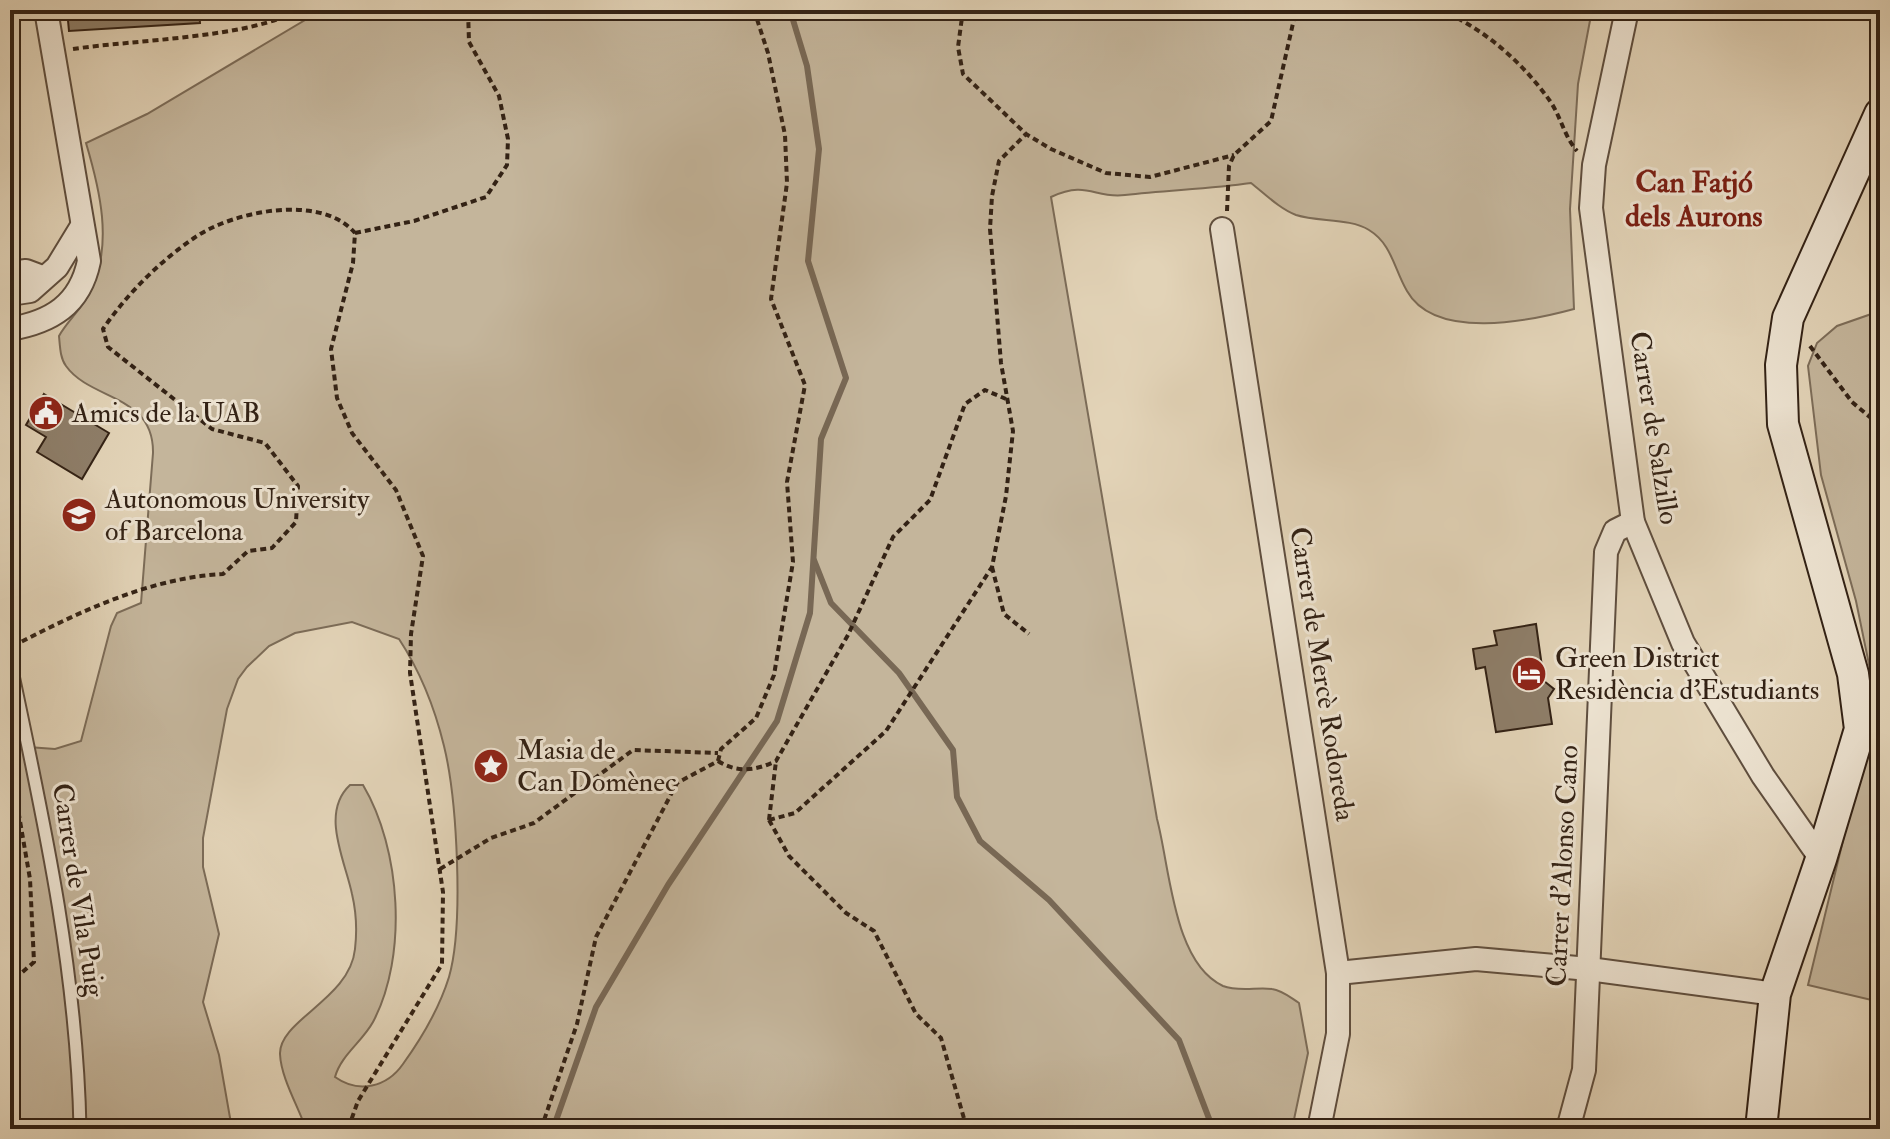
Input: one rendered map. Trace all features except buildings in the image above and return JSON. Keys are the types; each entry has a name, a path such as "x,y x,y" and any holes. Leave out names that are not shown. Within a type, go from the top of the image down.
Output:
{"street":[{"path":"10,329 42,322 63,310 78,294 89,261 46,10"},
{"name":"Carrer de Salzillo","path":"1627,10 1594,165 1591,208 1633,522 1683,643 1763,776 1821,859"},
{"path":"1761,1129 1775,994 1821,859 1860,729 1853,674 1783,424 1781,365 1788,318 1880,114"},
{"path":"10,294 30,291 42,277 57,267 82,226"},
{"name":"Carrer de Mercè Rodoreda","path":"1222,229 1338,973 1338,1034 1319,1129"},
{"path":"10,273 26,271 42,277"},
{"name":"Carrer d'Alonso Cano","path":"1568,1129 1584,1070 1606,552 1615,531 1633,522"},
{"path":"1338,973 1476,959 1589,969 1775,994"}],"lane":[{"name":"Carrer de Vila Puig","path":"10,661 44,814 71,971 79,1054 80,1129"}],"path":[{"path":"53,51 235,29 283,19 298,10"},
{"path":"355,233 414,221 486,197 507,165 508,139 499,96 469,42 468,10"},
{"path":"440,869 491,838 534,823 633,750 718,753 756,718 774,675 793,562 787,482 805,385 771,299 787,183 785,135 768,53 754,10"},
{"path":"963,10 958,47 963,74 1026,134 1106,173 1150,177 1234,155"},
{"path":"1222,229 1230,201 1229,166 1234,155 1271,121 1296,10"},
{"path":"1439,10 1457,17 1511,55 1552,104 1565,137 1586,162 1594,165"},
{"path":"769,820 795,813 886,731 992,567 1006,496 1013,431 1007,400 990,229 992,196 999,161 1026,134"},
{"path":"10,648 71,615 183,576 223,574 248,551 272,548 296,522 298,486 265,443 212,429 108,347 103,329 124,297 196,237 246,215 302,208 345,220 355,233 353,263 331,349 337,398 352,433 396,490 423,556 410,673 423,782 440,869 442,964 358,1101 348,1129"},
{"path":"1788,318 1852,402 1871,418 1880,464"},
{"path":"967,1129 941,1038 916,1014 874,931 846,913 789,856 769,820 776,761 848,635 893,537 930,500 965,404 985,390 1007,400"},
{"path":"992,567 1004,614 1029,634"},
{"path":"718,753 718,761"},
{"path":"718,761 732,770 760,769 776,761"},
{"path":"541,1129 577,1024 596,937 677,783 718,761"},
{"path":"10,763 35,925 34,962 10,983"}],"shaded area":[{"path":"322,10 1592,10 1578,84 1570,209 1574,309 1509,322 1461,322 1439,317 1420,307 1407,291 1388,250 1369,230 1353,224 1296,215 1251,183 1114,196 1074,190 1051,197 1157,819 1176,912 1193,957 1206,974 1223,986 1276,990 1299,1003 1308,1053 1292,1129 306,1129 287,1082 280,1054 291,1030 341,982 355,949 354,907 336,823 341,796 350,785 363,785 386,840 392,871 395,935 392,966 373,1022 342,1062 335,1077 354,1085 372,1086 396,1072 429,1022 445,988 454,954 457,895 455,829 449,769 436,718 420,677 399,639 352,622 295,633 269,646 238,679 227,709 203,838 203,867 219,934 203,1002 219,1055 232,1129 10,1129 10,726 28,747 55,749 81,741 111,626 117,613 141,603 153,453 151,434 143,419 119,400 77,377 61,356 59,336 88,296 98,272 101,254 100,198 86,143 147,114"},
{"path":"1880,311 1880,1002 1808,985 1863,758 1872,679 1856,601 1821,475 1808,366 1817,343 1837,326"}],"waterway":[{"path":"553,1129 596,1007 668,885 777,721 810,613 821,439 846,378 808,261 819,149 807,66 790,10"},
{"path":"814,560 831,603 899,673 953,750 957,797 980,841 1049,900 1179,1040 1213,1129"}],"place":[{"name":"Amics de la UAB","path":"46,413"},
{"name":"Autonomous University of Barcelona","path":"79,515"},
{"name":"Green District Residència d'Estudiants","path":"1529,674"},
{"name":"Masia de Can Domènec","path":"491,766"}],"district":[{"name":"Can Fatjó dels Aurons","path":"1694,199"}]}
